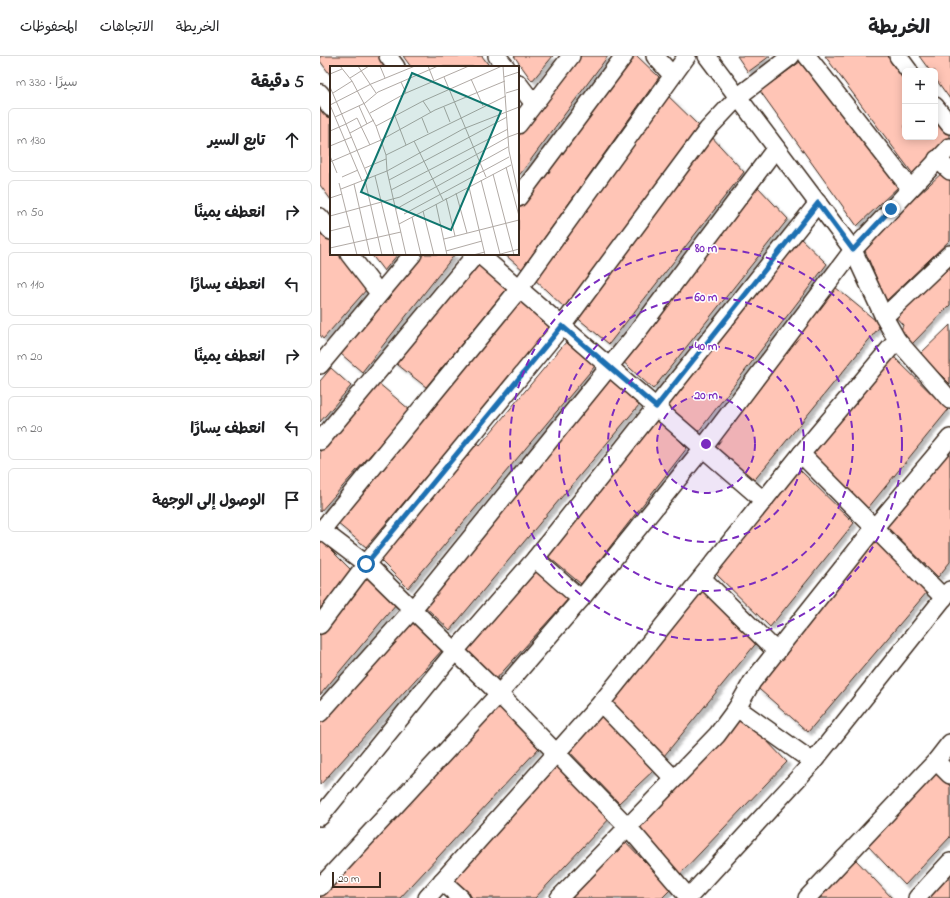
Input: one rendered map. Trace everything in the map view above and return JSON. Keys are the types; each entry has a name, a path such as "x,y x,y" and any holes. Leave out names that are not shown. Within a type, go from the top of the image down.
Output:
{"street":[{"path":"388,56 395,66"},
{"path":"497,56 505,66"},
{"path":"519,124 571,56"},
{"path":"519,197 624,56"},
{"path":"655,56 672,75"},
{"path":"687,56 519,289 320,530 366,564 500,694 628,827 688,898 814,762 947,594 874,527 801,454"},
{"path":"707,56 739,96 776,148 853,250 884,317 897,340 950,400"},
{"path":"320,625 366,564 562,326 708,129 739,96 791,56"},
{"path":"807,56 910,188"},
{"path":"898,56 907,68"},
{"path":"519,84 534,104"},
{"path":"320,93 330,107"},
{"path":"938,110 950,125"},
{"path":"320,887 500,694 581,599 703,448 853,250 937,159 950,147"},
{"path":"320,713 413,609 669,291 776,148"},
{"path":"937,159 950,172"},
{"path":"320,817 455,651 535,559 818,203"},
{"path":"320,216 330,230"},
{"path":"884,317 950,254"},
{"path":"350,255 379,292"},
{"path":"320,365 379,292 412,255"},
{"path":"320,441 476,255"},
{"path":"478,255 764,501"},
{"path":"426,898 601,703 801,454 897,340"},
{"path":"559,898 717,735 737,708 752,682 874,527 950,438"},
{"path":"535,559 581,599"},
{"path":"702,578 777,652"},
{"path":"601,703 674,779"},
{"path":"737,708 814,762"},
{"path":"808,898 936,761 950,743"},
{"path":"936,761 950,775"},
{"path":"917,898 950,862"},
{"path":"442,881 461,898"}],"building":[{"path":"320,56 382,56 389,66 330,66 330,75 320,61"},
{"path":"403,56 482,56 489,66 410,66"},
{"path":"514,56 553,56 532,81"},
{"path":"575,56 608,56 519,176 519,130"},
{"path":"625,56 637,56 659,77 522,269 505,255 519,255 519,202"},
{"path":"737,56 770,56 748,72"},
{"path":"825,56 891,56 902,70 902,140 938,140 938,119 950,135 950,138 913,174"},
{"path":"919,56 950,56 950,99 938,82 938,68 928,68"},
{"path":"804,59 900,185 857,226 760,91"},
{"path":"663,91 699,126 566,309 531,276"},
{"path":"320,97 330,111 330,199 320,185"},
{"path":"710,135 744,172 609,344 575,316"},
{"path":"944,171 950,178 950,240 886,301 863,246"},
{"path":"758,187 788,219 653,389 619,358"},
{"path":"320,226 330,240 330,255 342,255 367,289 323,339 320,335"},
{"path":"797,235 827,264 695,436 663,403"},
{"path":"372,255 397,255 384,271"},
{"path":"420,255 454,255 362,372 341,354"},
{"path":"950,258 950,305 912,344 900,333 903,325 893,314"},
{"path":"476,260 509,286 426,387 393,361"},
{"path":"835,287 881,325 752,483 710,443"},
{"path":"520,295 555,324 366,547 331,518"},
{"path":"950,325 950,384 920,354"},
{"path":"566,342 595,366 408,588 376,556 473,439 480,445"},
{"path":"890,353 948,410 868,508 809,451"},
{"path":"331,368 351,386 320,422 320,381"},
{"path":"605,374 639,405 450,630 420,602"},
{"path":"377,382 410,410 320,512 320,447"},
{"path":"654,415 687,448 581,584 545,554"},
{"path":"950,446 950,562 938,577 885,525"},
{"path":"800,470 854,523 770,627 714,572"},
{"path":"320,539 351,570 320,609"},
{"path":"875,541 927,592 808,732 752,683"},
{"path":"536,565 569,598 496,679 463,647"},
{"path":"363,573 396,604 320,695 320,632"},
{"path":"700,587 758,641 664,756 610,700"},
{"path":"408,615 443,649 320,785 320,720"},
{"path":"499,704 539,748 400,898 320,898 320,891"},
{"path":"600,712 655,769 619,803 564,746"},
{"path":"741,714 787,762 680,874 633,826"},
{"path":"554,762 612,816 535,898 473,898 448,875"},
{"path":"933,770 950,786 950,837 905,885 868,846"},
{"path":"621,837 671,889 662,898 563,898"},
{"path":"856,860 892,898 814,898"},
{"path":"950,864 950,898 921,898"}],"route":[{"path":"366,564 562,326 656,407 818,203 853,250 891,209"}]}
